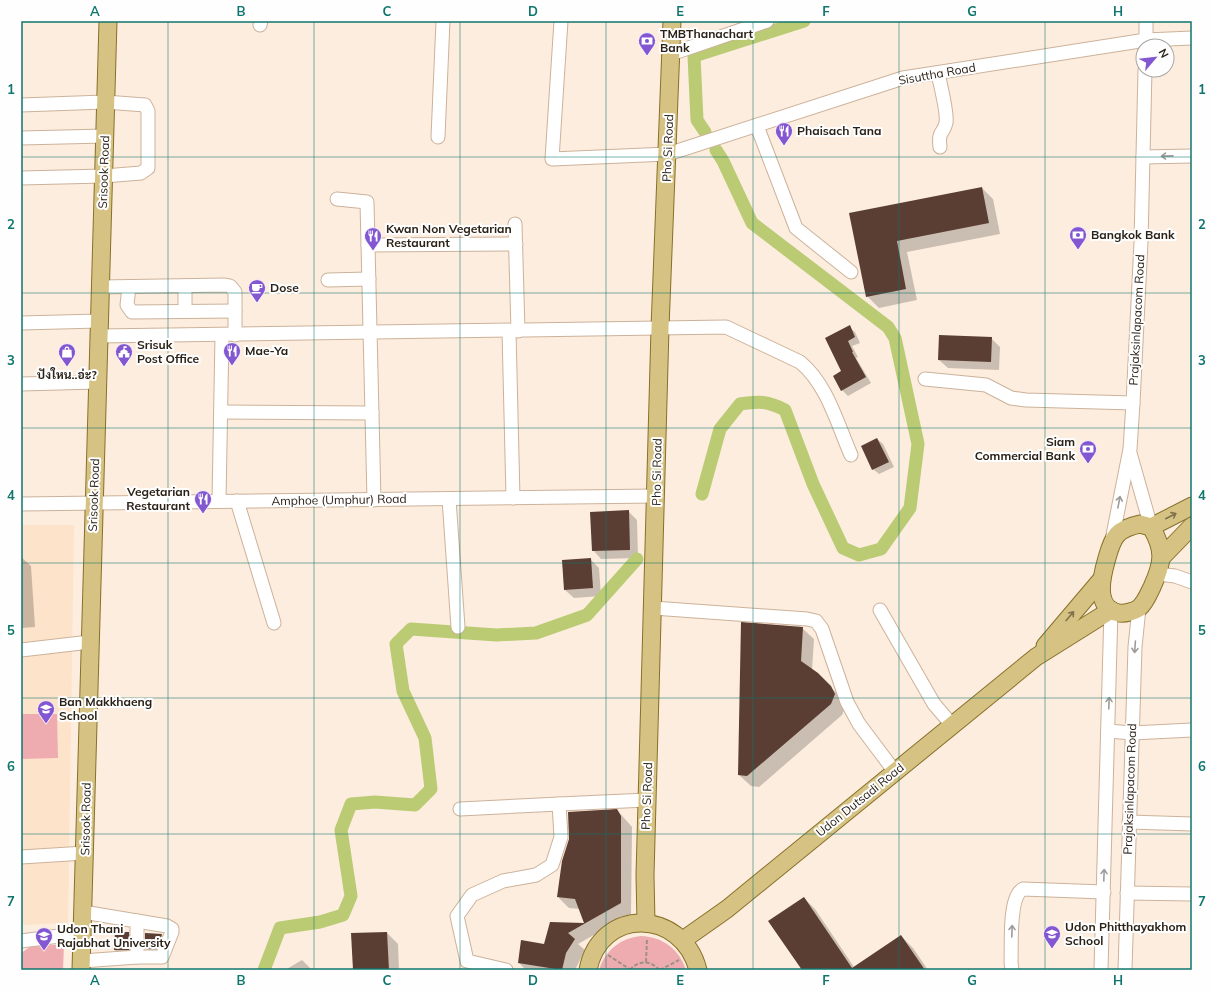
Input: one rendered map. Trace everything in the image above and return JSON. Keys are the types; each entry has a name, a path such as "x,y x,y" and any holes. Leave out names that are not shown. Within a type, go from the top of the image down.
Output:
{"main road":[{"name":"Srisook Road","path":"81,966 108,21"},
{"name":"Pho Si Road","path":"647,923 645,875 657,496 660,328 672,21"},
{"path":"1151,527 1158,539 1162,556 1158,574 1139,608 1126,613 1111,610 1102,596 1100,580 1112,540 1119,531 1127,527 1140,524 1151,527 1192,506"},
{"path":"1162,556 1192,526"},
{"name":"Udon Dutsadi Road","path":"1036,657 1100,580"},
{"name":"Udon Dutsadi Road","path":"688,947 727,909 1036,657 1111,610"},
{"path":"588,970 597,948 611,933 622,927 647,923 670,930 688,947 698,970"}],"street":[{"path":"438,137 443,21"},
{"name":"Sisuttha Road","path":"561,21 552,159 638,157 668,154 903,78 1135,45"},
{"path":"671,54 767,21"},
{"path":"1146,21 1146,38"},
{"name":"Sisuttha Road","path":"1175,40 1192,38"},
{"path":"938,72 946,118 944,127 939,135 940,147"},
{"name":"Prajaksinlapacom Road","path":"1130,449 1141,242 1145,78"},
{"path":"21,104 106,102 136,103 148,107 148,168 141,173 104,176 21,178"},
{"path":"757,126 796,228 851,272"},
{"path":"21,138 105,136"},
{"path":"1143,156 1192,156"},
{"path":"337,199 368,202 374,500"},
{"path":"513,498 515,224"},
{"path":"368,244 516,244"},
{"path":"328,280 369,280"},
{"path":"185,286 185,311"},
{"path":"100,287 230,286 234,292 235,311 229,335 221,412 219,502"},
{"path":"129,287 127,305 132,312 235,311"},
{"path":"21,322 99,329 229,335 726,326 800,362 809,369 823,389 851,455"},
{"path":"925,379 986,385 1011,398 1026,400 1133,403"},
{"path":"21,384 98,382"},
{"path":"221,412 372,413"},
{"path":"1130,449 1151,527"},
{"path":"1112,540 1130,449"},
{"name":"Amphoe (Umphur) Road","path":"21,504 657,496"},
{"path":"449,499 458,627"},
{"path":"237,501 274,623"},
{"path":"1158,574 1176,576 1192,582"},
{"path":"653,608 816,621 822,629 848,702 858,724 895,772"},
{"name":"Prajaksinlapacom Road","path":"1125,970 1135,647 1139,608"},
{"path":"880,610 934,704 952,725"},
{"name":"Prajaksinlapacom Road","path":"1102,970 1111,610"},
{"path":"21,650 90,642"},
{"path":"1108,731 1132,733 1192,730"},
{"path":"460,809 647,800"},
{"path":"506,970 467,961 457,916 472,896 504,881 536,875 552,865 561,838 558,804"},
{"path":"1129,822 1192,824"},
{"path":"21,857 85,853"},
{"path":"1012,970 1013,906 1017,894 1020,891 1024,889 1104,892"},
{"path":"1127,893 1192,894"},
{"path":"81,966 137,957 162,957 172,932 172,929 167,926 83,912"},
{"path":"136,921 137,957"},
{"path":"21,941 82,933"}],"path":[{"path":"646,962 647,923"},
{"path":"597,948 630,970 638,964 646,962 655,965 660,970 688,947"}],"shaded area":[{"name":"Ban Makkhaeng School","path":"21,525 74,525 68,923 21,925"},
{"path":"21,714 57,714 58,758 21,759"},
{"path":"641,936 656,939 669,946 679,956 686,970 599,970 605,957 615,946 627,939"},
{"path":"64,944 63,970 21,970 21,953 30,947"}],"building":[{"path":"982,187 989,223 897,241 906,289 866,297 849,213"},
{"path":"850,325 855,337 848,341 852,352 866,377 841,391 833,376 841,371 825,338"},
{"path":"939,335 992,337 991,362 938,360"},
{"path":"877,438 889,462 872,470 861,446"},
{"path":"629,510 630,550 592,551 590,512"},
{"path":"591,558 593,588 564,590 562,560"},
{"path":"741,622 803,627 801,661 818,673 831,686 835,694 831,704 747,776 738,775"},
{"path":"617,809 621,816 621,903 568,933 575,939 566,953 562,970 518,963 521,940 544,944 550,922 584,923 575,899 557,897 562,861 569,839 568,812"},
{"path":"804,897 852,968 901,935 925,970 802,970 768,921"},
{"path":"115,932 129,932 129,950 114,950"},
{"path":"387,932 389,970 353,970 351,933"},
{"path":"145,933 162,934 157,949 145,949"}],"waterway":[{"path":"705,132 697,120 694,56 804,21"},
{"path":"702,494 720,429 740,404 753,402 768,403 785,410 813,484 843,548 859,555 881,549 910,508 918,444 895,338 888,327 752,223 723,161 716,150"},
{"path":"264,970 280,928 320,922 343,915 351,896 341,830 351,804 375,802 415,805 431,789 425,738 403,691 396,644 411,629 496,635 536,633 587,615 637,559"}],"place":[{"name":"TMBThanachart Bank","path":"647,56"},
{"name":"Phaisach Tana","path":"784,146"},
{"name":"Bangkok Bank","path":"1078,250"},
{"name":"Kwan Non Vegetarian Restaurant","path":"373,251"},
{"name":"Dose","path":"257,303"},
{"name":"Mae-Ya","path":"232,366"},
{"name":"ปังใหน..อ่ะ?","path":"67,367"},
{"name":"Srisuk Post Office","path":"124,367"},
{"name":"Siam Commercial Bank","path":"1088,464"},
{"name":"Vegetarian Restaurant","path":"203,514"},
{"name":"Ban Makkhaeng School","path":"46,724"},
{"name":"Udon Phitthayakhom School","path":"1052,949"},
{"name":"Udon Thani Rajabhat University","path":"44,951"}]}
